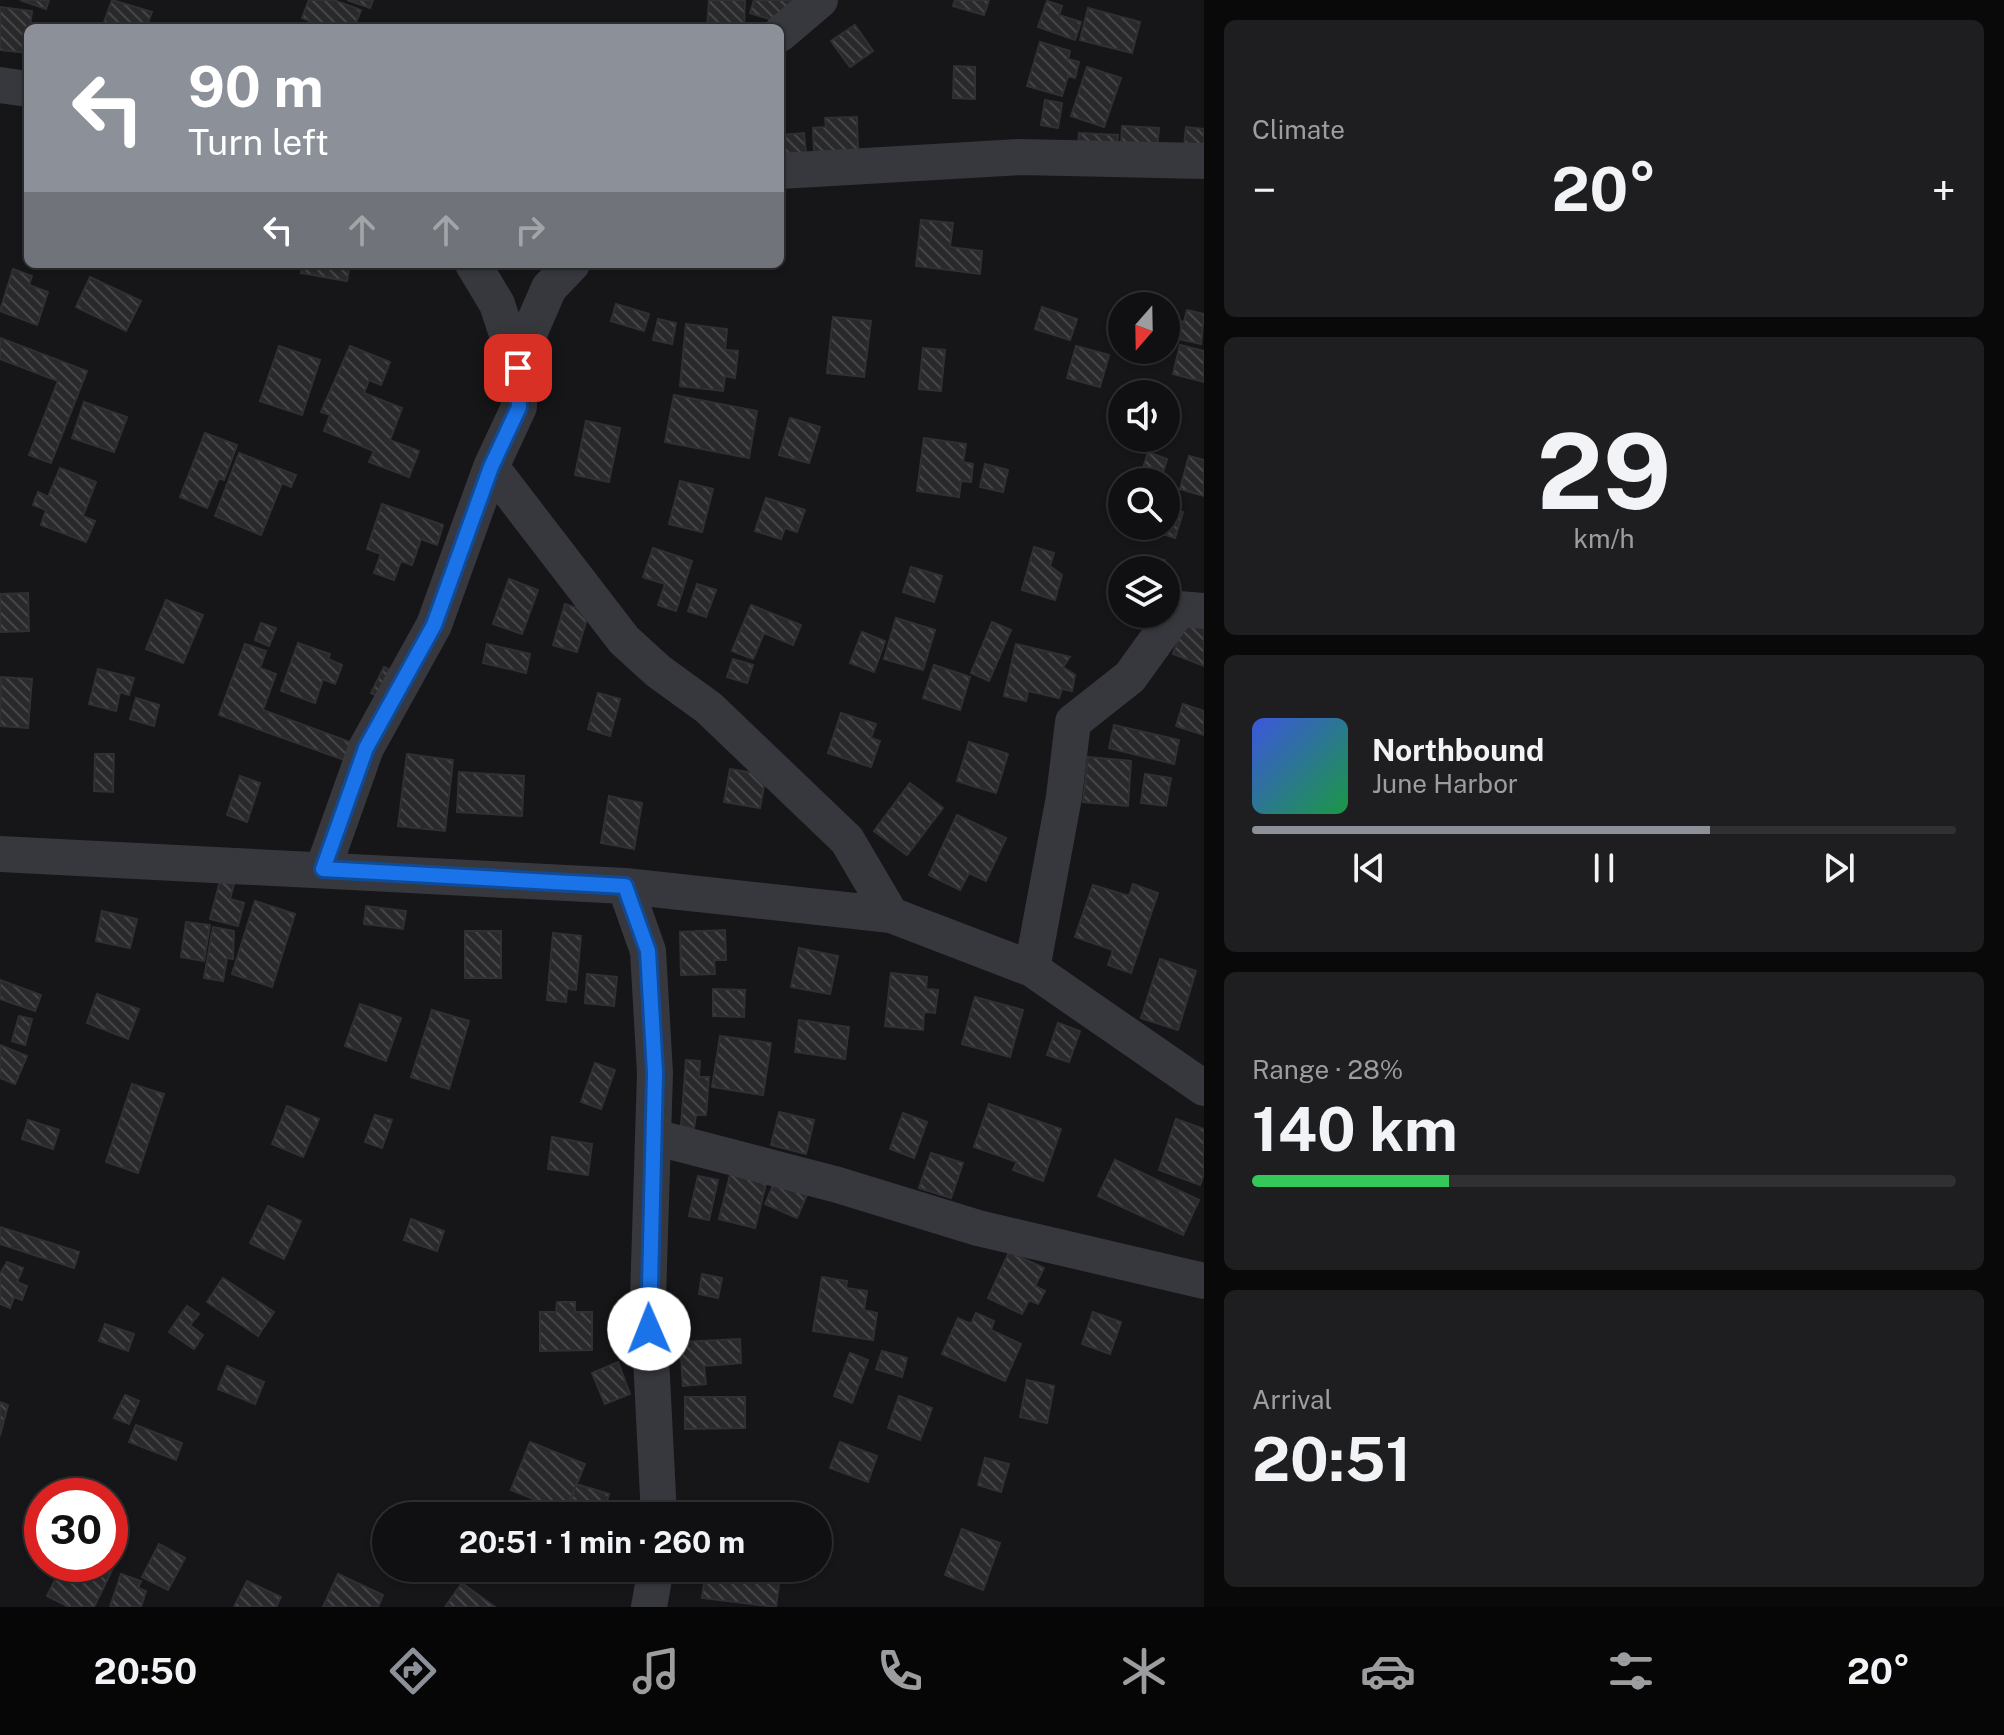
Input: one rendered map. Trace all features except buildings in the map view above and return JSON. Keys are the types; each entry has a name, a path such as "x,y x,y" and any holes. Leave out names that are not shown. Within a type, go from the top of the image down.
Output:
{"street":[{"path":"784,31 820,0"},
{"path":"0,85 24,88"},
{"path":"784,171 1020,157 1204,161"},
{"path":"323,869 366,748 434,625 491,467 519,407 518,368 497,304 475,268"},
{"path":"518,368 549,288 568,268"},
{"path":"491,467 624,640 658,671 709,708 847,840 891,915"},
{"path":"1032,969 1064,797 1073,722 1130,677 1179,609 1204,611"},
{"path":"0,854 625,886 891,915 1032,969 1204,1088"},
{"path":"625,886 648,951 655,1073 648,1298 658,1502"},
{"path":"654,1137 838,1185 978,1228 1204,1281"},
{"path":"649,1607 653,1582"}],"route":[{"path":"518,368 519,407 491,467 434,625 408,667 366,748 323,869 625,886 648,951 655,1073 649,1329"}]}
